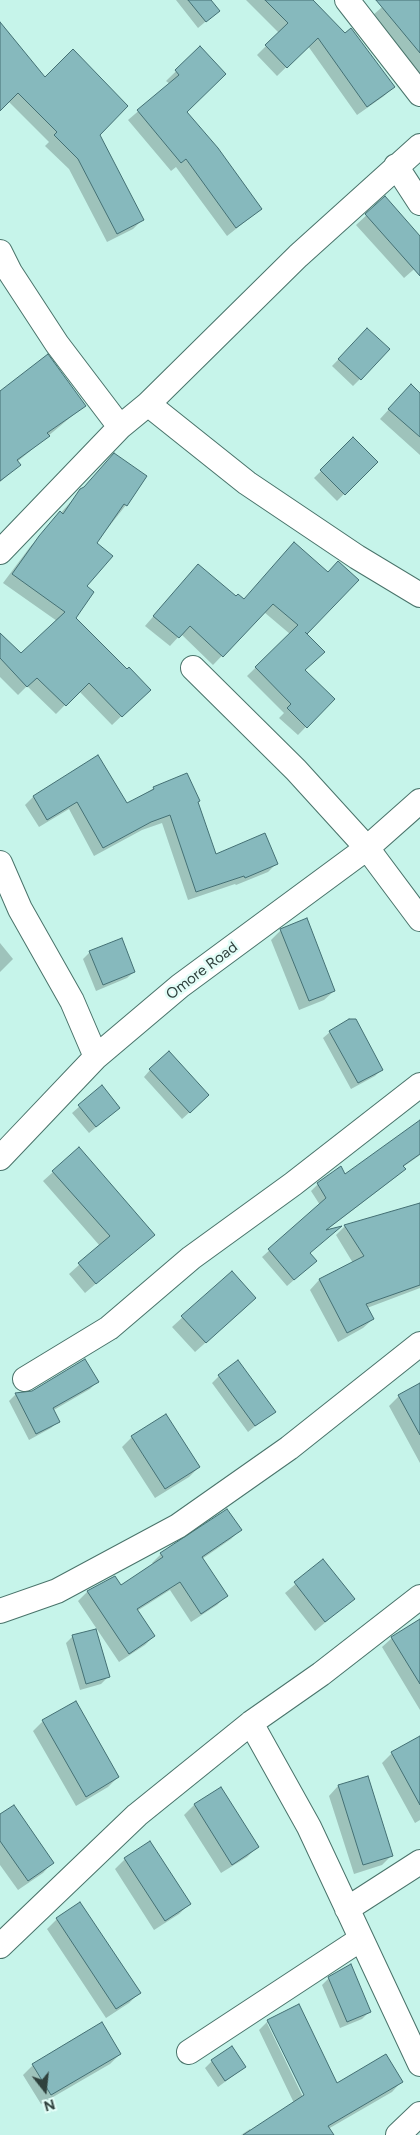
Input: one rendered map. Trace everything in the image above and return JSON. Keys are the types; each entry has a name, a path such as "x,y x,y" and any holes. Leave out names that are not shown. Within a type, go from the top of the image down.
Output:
{"street":[{"path":"347,0 420,94"},
{"path":"0,552 120,427 148,404 298,256 420,146"},
{"path":"396,166 420,203"},
{"path":"0,252 10,272 56,344 120,427"},
{"path":"148,404 247,483 357,557 420,595"},
{"path":"193,668 296,770 367,848 420,919"},
{"name":"Omore Road","path":"0,1158 96,1057 180,986 367,848 420,801"},
{"path":"0,863 20,909 72,1001 96,1057"},
{"path":"26,1380 109,1328 191,1258 293,1184 420,1085"},
{"path":"0,1611 57,1590 178,1526 289,1448 420,1344"},
{"path":"0,1946 137,1815 251,1723 321,1674 420,1597"},
{"path":"251,1723 309,1827 420,2064"},
{"path":"347,1909 420,1862"},
{"path":"189,2052 361,1939"},
{"path":"398,2135 420,2114"}],"building":[{"path":"188,0 211,0 220,11 206,22"},
{"path":"265,0 313,0 345,33 351,28 395,87 367,107 318,38 287,68 265,45 288,23"},
{"path":"376,0 420,0 420,53"},
{"path":"0,22 45,77 73,49 128,106 100,135 144,220 117,234 78,159 54,135 57,132 18,93 0,111"},
{"path":"200,46 226,74 187,112 218,148 262,209 236,228 186,159 181,163 137,110 179,75 175,70"},
{"path":"385,196 420,236 420,276 365,214"},
{"path":"367,328 390,349 361,380 338,359"},
{"path":"48,354 86,406 47,433 50,436 17,460 21,465 0,481 0,391"},
{"path":"411,384 420,393 420,437 388,409"},
{"path":"353,437 378,462 345,495 320,470"},
{"path":"114,453 147,476 127,506 124,504 97,543 113,556 87,586 94,592 76,618 151,690 122,717 89,683 66,706 37,678 27,687 0,658 0,633 21,653 65,612 12,574 39,536 60,511 63,514 80,489 84,487"},
{"path":"294,542 328,572 338,561 359,580 307,634 325,652 305,670 335,699 307,728 287,708 291,704 255,667 298,625 273,604 223,657 190,626 179,638 153,616 198,564 236,596 238,594 244,599"},
{"path":"98,755 127,803 154,789 153,787 187,773 200,801 198,802 216,854 265,833 278,864 245,878 244,876 196,892 170,815 151,822 103,848 77,802 47,820 33,796"},
{"path":"307,918 335,991 309,1001 280,929"},
{"path":"122,938 135,972 103,985 89,951"},
{"path":"349,1019 356,1019 383,1070 358,1083 329,1031"},
{"path":"169,1051 209,1095 190,1113 149,1069"},
{"path":"102,1085 120,1108 96,1127 78,1105"},
{"path":"420,1120 420,1154 403,1166 406,1169 326,1230 342,1226 310,1253 317,1261 294,1280 268,1249 326,1198 317,1183 341,1166 345,1174"},
{"path":"79,1147 155,1235 96,1284 78,1263 110,1236 52,1171"},
{"path":"420,1203 420,1285 366,1304 374,1319 347,1333 319,1279 364,1256 344,1225"},
{"path":"232,1271 256,1298 206,1343 181,1316"},
{"path":"85,1359 99,1382 53,1408 60,1422 36,1434 15,1393 32,1391"},
{"path":"238,1360 276,1412 255,1426 218,1375"},
{"path":"420,1383 420,1435 398,1395"},
{"path":"166,1414 200,1467 165,1489 131,1436"},
{"path":"227,1509 242,1530 202,1557 228,1596 201,1614 180,1582 137,1609 155,1636 129,1654 87,1591 115,1576 121,1585 163,1557 160,1553"},
{"path":"323,1559 355,1599 325,1622 294,1582"},
{"path":"420,1619 420,1684 391,1637"},
{"path":"96,1629 110,1677 86,1684 72,1635"},
{"path":"76,1701 119,1777 86,1797 42,1720"},
{"path":"420,1736 420,1805 391,1752"},
{"path":"368,1776 393,1856 363,1865 338,1785"},
{"path":"221,1787 259,1847 232,1865 194,1804"},
{"path":"14,1805 54,1863 28,1881 0,1841 0,1814"},
{"path":"150,1841 191,1904 165,1921 124,1858"},
{"path":"80,1902 141,1993 116,2009 56,1918"},
{"path":"351,1964 371,2012 347,2022 328,1977"},
{"path":"299,2004 337,2083 386,2054 403,2082 328,2126 334,2135 243,2135 304,2095 267,2020"},
{"path":"102,2022 121,2054 51,2095 32,2064"},
{"path":"232,2046 246,2067 225,2081 211,2060"}]}
